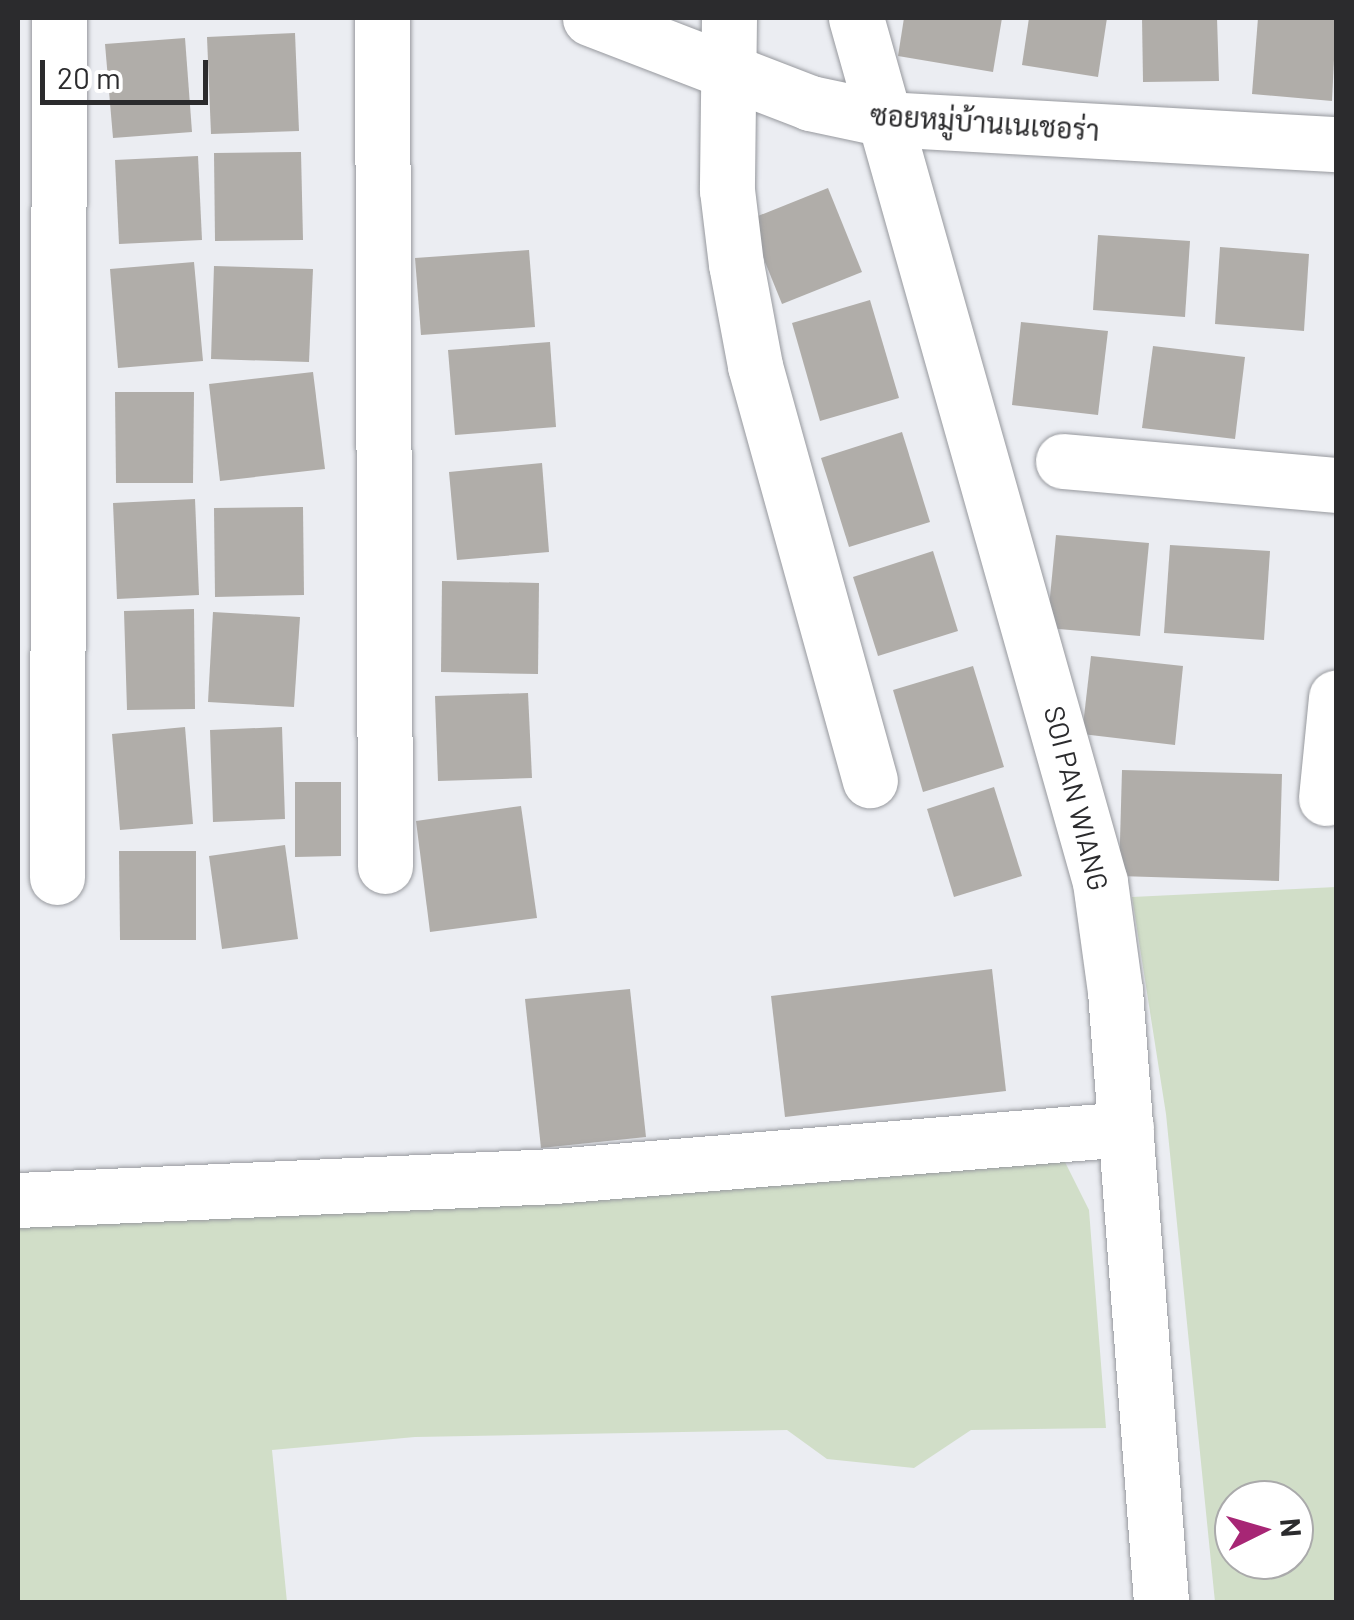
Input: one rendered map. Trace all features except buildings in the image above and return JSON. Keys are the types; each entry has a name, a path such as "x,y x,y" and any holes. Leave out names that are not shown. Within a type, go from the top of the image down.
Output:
{"street":[{"path":"57,876 59,18"},
{"path":"382,18 384,866"},
{"name":"ซอยหมู่บ้านเนเชอร่า","path":"590,18 810,103 885,119 1336,144"},
{"path":"730,18 727,190 755,366 870,780"},
{"name":"SOI PAN WIANG","path":"856,18 1092,848 1115,991 1161,1602"},
{"path":"1063,460 1336,486"},
{"path":"1326,798 1336,697"},
{"path":"18,1200 554,1176 1126,1129"}],"green space":[{"path":"1336,887 1336,1602 1215,1602 1166,1114 1132,897"},
{"path":"1063,1158 1089,1210 1106,1428 971,1430 914,1468 827,1459 787,1430 415,1437 272,1450 287,1602 18,1602 18,1219"}]}
